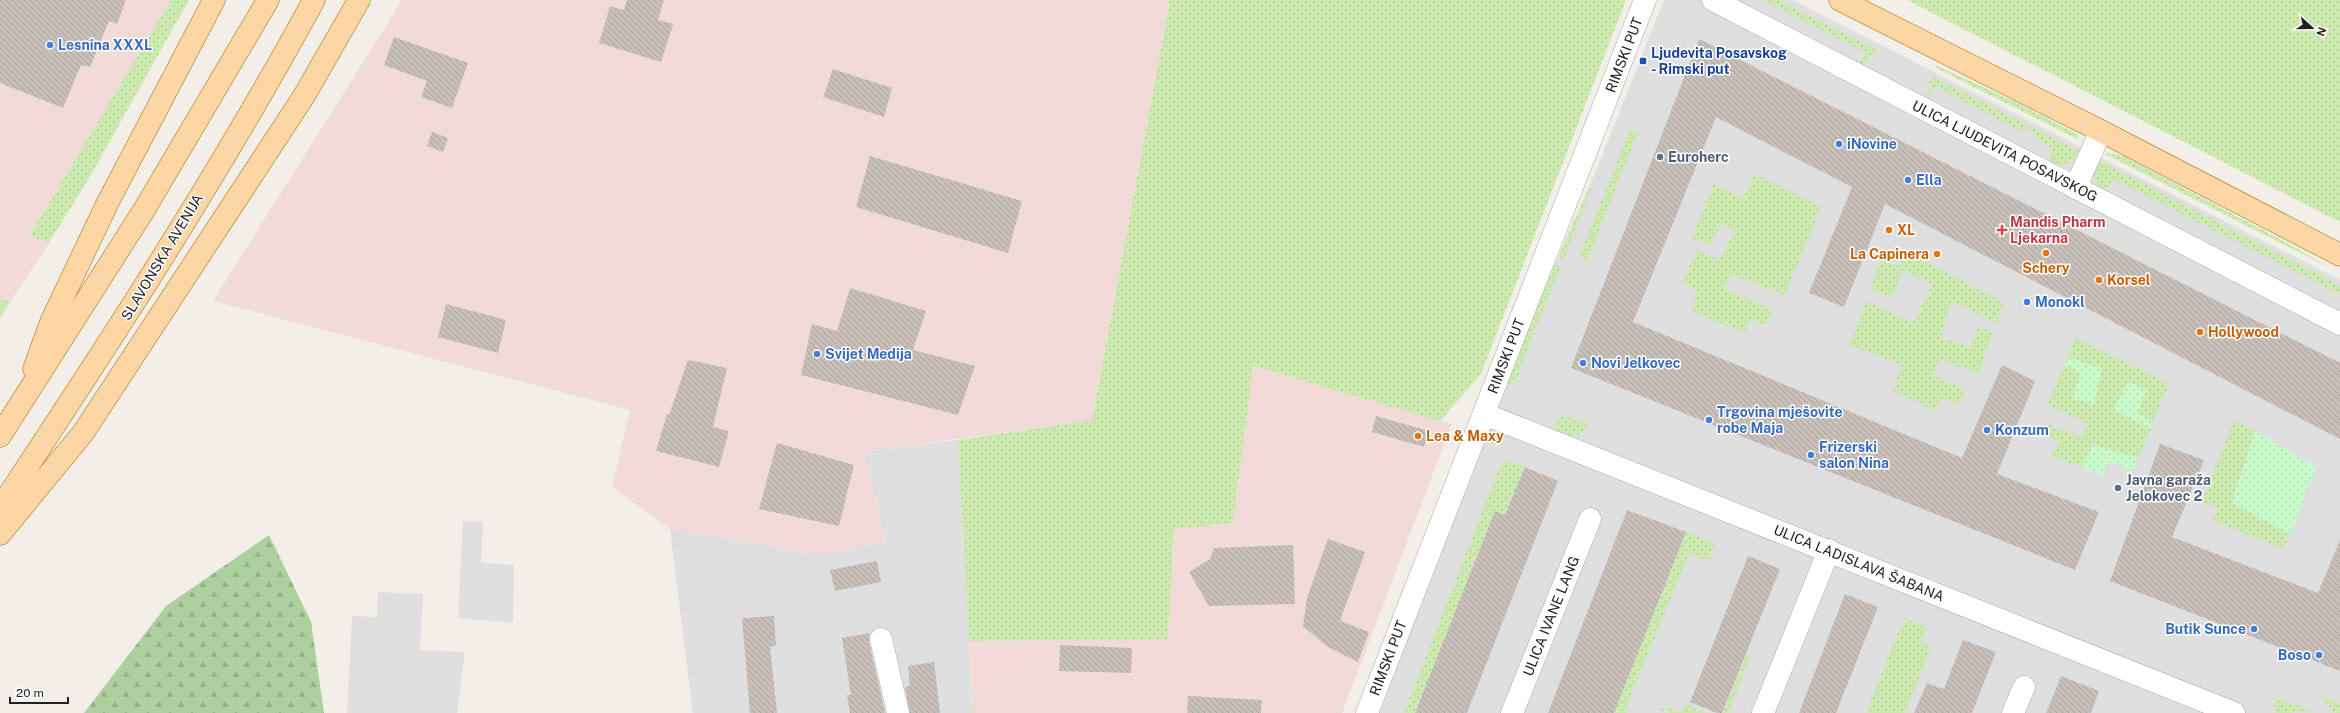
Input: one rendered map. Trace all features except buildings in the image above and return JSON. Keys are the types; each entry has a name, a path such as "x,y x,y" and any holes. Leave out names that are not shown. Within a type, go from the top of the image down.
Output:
{"main road":[{"path":"24,400 51,322 84,252 166,89 214,0"},
{"path":"0,436 144,210 268,0"},
{"name":"SLAVONSKA AVENIJA","path":"0,508 133,307 288,48 314,0"},
{"path":"0,534 83,433 304,96 359,0"},
{"path":"1840,0 2101,131 2340,255"}],"street":[{"name":"RIMSKI PUT","path":"1367,713 1645,0"},
{"name":"ULICA LJUDEVITA POSAVSKOG","path":"1713,0 2340,324"},
{"path":"2075,188 2101,131"},
{"name":"ULICA LADISLAVA ŠABANA","path":"1484,414 1829,550 2234,713"},
{"name":"ULICA IVANE LANG","path":"1512,713 1590,518"},
{"path":"1763,713 1829,550"},
{"path":"881,639 898,713"},
{"path":"2013,713 2024,687"}],"shaded area":[{"path":"0,0 171,0 29,235 49,243 10,302 0,298"},
{"path":"402,0 1170,0 1092,420 864,452 886,542 820,555 670,529 612,487 630,410 213,301"},
{"path":"1664,0 1793,0 2340,280 2340,713 1379,713 1535,310 1593,178"},
{"path":"1252,366 1452,424 1342,713 973,713 969,641 1168,639 1174,528 1233,523"},
{"path":"958,440 973,713 693,713 670,529 820,555 886,542 864,452"},
{"path":"463,521 483,522 481,563 514,565 513,623 458,618"},
{"path":"378,592 423,594 420,650 465,652 457,713 347,713 352,616 377,617"}],"green space":[{"path":"171,0 189,0 92,173 49,243 29,236"},
{"path":"1170,0 1626,0 1481,374 1440,421 1253,366 1233,523 1174,529 1168,639 969,641 958,440 1092,420"},
{"path":"1764,0 1779,0 1876,50 1874,55 1870,54 1863,67 1860,65 1866,52"},
{"path":"1907,0 2340,0 2340,222"},
{"path":"1935,65 2014,101 2076,133 2079,140 1936,68"},
{"path":"1933,77 2079,151 2067,164 2059,165 2049,162 2052,148 2034,137 2036,133 2023,127 2020,131 1936,86 1928,100 1926,99 1932,86 1929,84"},
{"path":"1630,129 1638,133 1587,261 1579,257"},
{"path":"2109,153 2123,156 2282,240 2330,268 2105,154"},
{"path":"2098,160 2340,286 2340,294 2114,179 2105,191 2096,184 2093,177"},
{"path":"1754,174 1821,207 1785,295 1731,274 1724,289 1772,310 1767,325 1750,320 1745,333 1692,311 1697,290 1682,283 1697,250 1719,260 1736,230 1721,224 1711,244 1692,239 1713,184 1744,198"},
{"path":"1592,181 1593,184 1564,259 1558,257"},
{"path":"1905,251 2004,303 1996,323 1951,301 1941,338 1970,347 1978,326 1993,332 1979,374 1940,359 1933,376 1965,389 1960,405 1942,398 1935,410 1893,391 1902,365 1850,345 1866,301 1913,323 1933,284 1903,270 1892,297 1870,289 1881,260 1899,266"},
{"path":"1555,264 1561,266 1561,268 1517,378 1511,384 1508,384 1510,371"},
{"path":"0,298 10,302 0,318"},
{"path":"2075,338 2169,384 2153,421 2136,414 2113,409 2151,429 2138,458 2093,445 2081,467 2051,456 2059,441 2044,435 2048,424 2082,438 2088,423 2047,405 2064,365 2082,373 2072,398 2093,404 2102,369 2068,357"},
{"path":"2068,357 2102,369 2094,404 2072,398 2081,373 2064,365"},
{"path":"2128,382 2147,390 2137,413 2153,421 2151,429 2113,409"},
{"path":"1562,416 1588,423 1579,435 1566,435 1556,431 1554,421"},
{"path":"2234,420 2255,431 2232,503 2290,534 2283,549 2213,520 2218,508 2202,501"},
{"path":"2255,431 2316,467 2290,534 2232,503"},
{"path":"2093,445 2138,458 2134,471 2109,461 2104,476 2081,467"},
{"path":"1509,461 1525,467 1505,515 1495,511 1415,713 1404,713 1500,466 1503,462"},
{"path":"1686,532 1715,544 1709,561 1689,553 1625,710 1630,710 1626,713 1614,713"},
{"path":"269,535 311,622 324,713 84,713 166,606"},
{"path":"1904,618 1927,628 1921,643 1931,647 1905,713 1866,713"},
{"path":"1747,654 1751,655 1729,713 1723,713"},
{"path":"2321,696 2340,704 2340,713 2335,713"},
{"path":"2278,698 2313,713 2294,711 2292,713 2276,713 2274,705"},
{"path":"1685,704 1707,713 1671,713 1660,710 1664,707 1682,712"}],"place":[{"name":"Lesnina XXXL","path":"50,45"},
{"name":"Ljudevita Posavskog - Rimski put","path":"1643,61"},
{"name":"iNovine","path":"1839,144"},
{"name":"Euroherc","path":"1660,157"},
{"name":"Ella","path":"1908,180"},
{"name":"XL","path":"1889,230"},
{"name":"Mandis Pharm Ljekarna","path":"2002,230"},
{"name":"Schery","path":"2046,253"},
{"name":"La Capinera","path":"1937,254"},
{"name":"Korsel","path":"2099,280"},
{"name":"Monokl","path":"2027,302"},
{"name":"Hollywood","path":"2200,332"},
{"name":"Svijet Medija","path":"817,354"},
{"name":"Novi Jelkovec","path":"1583,363"},
{"name":"Trgovina mješovite robe Maja","path":"1709,420"},
{"name":"Konzum","path":"1987,430"},
{"name":"Lea & Maxy","path":"1418,436"},
{"name":"Frizerski salon Nina","path":"1811,455"},
{"name":"Javna garaža Jelokovec 2","path":"2118,488"},
{"name":"Butik Sunce","path":"2254,629"},
{"name":"Boso","path":"2319,655"}]}
